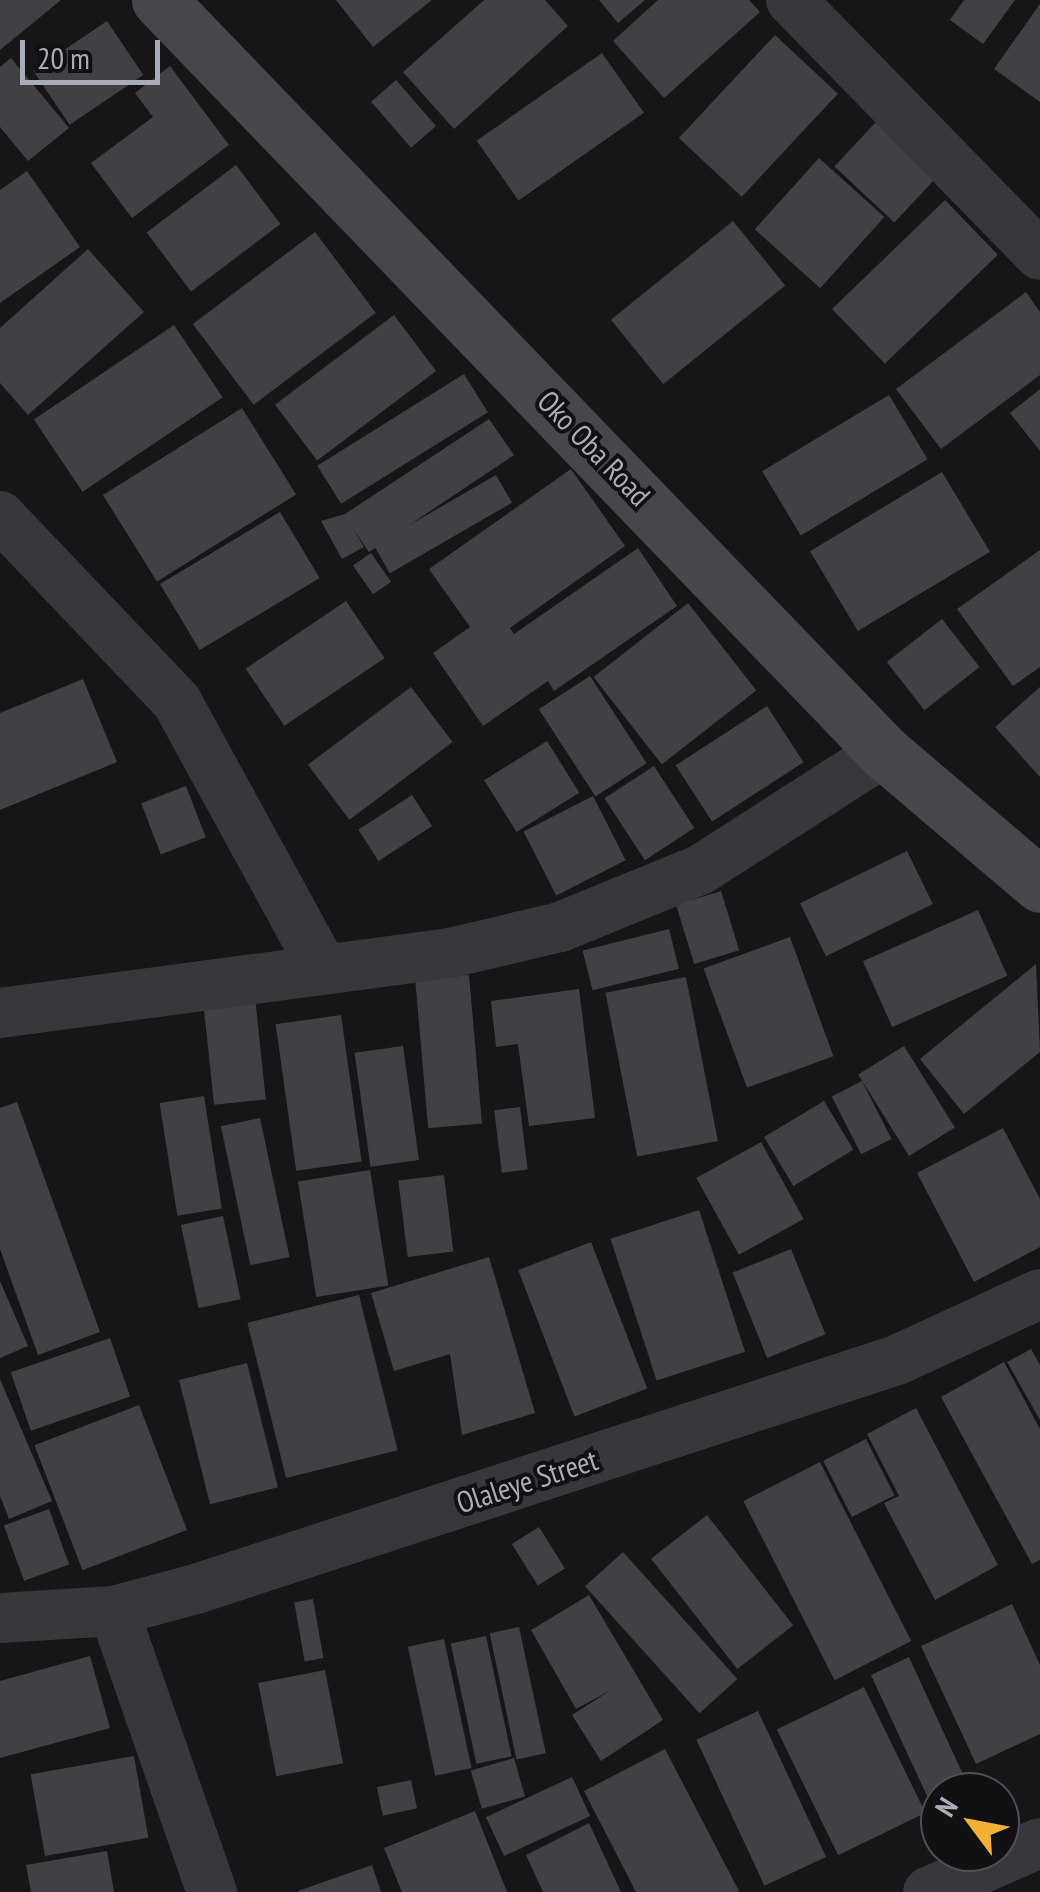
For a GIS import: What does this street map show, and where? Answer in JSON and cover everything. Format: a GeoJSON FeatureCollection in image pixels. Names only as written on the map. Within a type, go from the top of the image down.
{"type":"FeatureCollection","features":[{"type":"Feature","properties":{"kind":"street","name":"Oko Oba Road"},"geometry":{"type":"LineString","coordinates":[[159,0],[884,752],[1040,886]]}},
{"type":"Feature","properties":{"kind":"street"},"geometry":{"type":"LineString","coordinates":[[791,0],[1040,255]]}},
{"type":"Feature","properties":{"kind":"street"},"geometry":{"type":"LineString","coordinates":[[0,516],[176,702],[321,965]]}},
{"type":"Feature","properties":{"kind":"street"},"geometry":{"type":"LineString","coordinates":[[0,1013],[321,965],[450,953],[560,927],[700,870],[884,752]]}},
{"type":"Feature","properties":{"kind":"street","name":"Olaleye Street"},"geometry":{"type":"LineString","coordinates":[[0,1618],[114,1611],[897,1360],[1040,1294]]}},
{"type":"Feature","properties":{"kind":"street"},"geometry":{"type":"LineString","coordinates":[[114,1611],[212,1892]]}},
{"type":"Feature","properties":{"kind":"street"},"geometry":{"type":"LineString","coordinates":[[928,1892],[1040,1842]]}},
{"type":"Feature","properties":{"kind":"building"},"geometry":{"type":"Polygon","coordinates":[[[0,0],[61,0],[0,50],[0,0]]]}},
{"type":"Feature","properties":{"kind":"building"},"geometry":{"type":"Polygon","coordinates":[[[336,0],[432,0],[373,47],[336,0]]]}},
{"type":"Feature","properties":{"kind":"building"},"geometry":{"type":"Polygon","coordinates":[[[484,0],[545,0],[568,26],[454,129],[403,72],[484,0]]]}},
{"type":"Feature","properties":{"kind":"building"},"geometry":{"type":"Polygon","coordinates":[[[599,0],[645,0],[618,23],[599,0]]]}},
{"type":"Feature","properties":{"kind":"building"},"geometry":{"type":"Polygon","coordinates":[[[658,0],[749,0],[760,12],[664,98],[613,41],[658,0]]]}},
{"type":"Feature","properties":{"kind":"building"},"geometry":{"type":"Polygon","coordinates":[[[964,0],[1015,0],[983,44],[950,20],[964,0]]]}},
{"type":"Feature","properties":{"kind":"building"},"geometry":{"type":"Polygon","coordinates":[[[1040,4],[1040,102],[994,69],[1040,4]]]}},
{"type":"Feature","properties":{"kind":"building"},"geometry":{"type":"Polygon","coordinates":[[[107,21],[143,75],[70,125],[33,71],[107,21]]]}},
{"type":"Feature","properties":{"kind":"building"},"geometry":{"type":"Polygon","coordinates":[[[775,35],[838,94],[742,197],[679,138],[775,35]]]}},
{"type":"Feature","properties":{"kind":"building"},"geometry":{"type":"Polygon","coordinates":[[[602,53],[644,113],[519,201],[477,141],[602,53]]]}},
{"type":"Feature","properties":{"kind":"building"},"geometry":{"type":"Polygon","coordinates":[[[11,58],[69,128],[28,161],[0,127],[0,67],[11,58]]]}},
{"type":"Feature","properties":{"kind":"building"},"geometry":{"type":"Polygon","coordinates":[[[170,66],[229,145],[132,218],[91,163],[153,117],[135,93],[170,66]]]}},
{"type":"Feature","properties":{"kind":"building"},"geometry":{"type":"Polygon","coordinates":[[[396,80],[436,126],[411,148],[371,102],[396,80]]]}},
{"type":"Feature","properties":{"kind":"building"},"geometry":{"type":"Polygon","coordinates":[[[876,122],[936,178],[894,223],[834,167],[876,122]]]}},
{"type":"Feature","properties":{"kind":"building"},"geometry":{"type":"Polygon","coordinates":[[[819,158],[884,217],[820,288],[755,229],[819,158]]]}},
{"type":"Feature","properties":{"kind":"building"},"geometry":{"type":"Polygon","coordinates":[[[236,165],[281,224],[191,292],[147,232],[236,165]]]}},
{"type":"Feature","properties":{"kind":"building"},"geometry":{"type":"Polygon","coordinates":[[[27,171],[80,247],[0,303],[0,190],[27,171]]]}},
{"type":"Feature","properties":{"kind":"building"},"geometry":{"type":"Polygon","coordinates":[[[945,200],[998,255],[885,364],[832,309],[945,200]]]}},
{"type":"Feature","properties":{"kind":"building"},"geometry":{"type":"Polygon","coordinates":[[[733,221],[785,286],[663,384],[611,320],[733,221]]]}},
{"type":"Feature","properties":{"kind":"building"},"geometry":{"type":"Polygon","coordinates":[[[315,232],[376,313],[254,405],[193,324],[315,232]]]}},
{"type":"Feature","properties":{"kind":"building"},"geometry":{"type":"Polygon","coordinates":[[[88,249],[144,312],[28,415],[0,383],[0,328],[88,249]]]}},
{"type":"Feature","properties":{"kind":"building"},"geometry":{"type":"Polygon","coordinates":[[[1026,292],[1040,312],[1040,375],[941,449],[896,389],[1026,292]]]}},
{"type":"Feature","properties":{"kind":"building"},"geometry":{"type":"Polygon","coordinates":[[[394,315],[436,371],[317,461],[275,405],[394,315]]]}},
{"type":"Feature","properties":{"kind":"building"},"geometry":{"type":"Polygon","coordinates":[[[174,325],[223,397],[83,492],[34,420],[174,325]]]}},
{"type":"Feature","properties":{"kind":"building"},"geometry":{"type":"Polygon","coordinates":[[[464,374],[488,412],[341,504],[317,466],[464,374]]]}},
{"type":"Feature","properties":{"kind":"building"},"geometry":{"type":"Polygon","coordinates":[[[1040,389],[1040,451],[1010,413],[1040,389]]]}},
{"type":"Feature","properties":{"kind":"building"},"geometry":{"type":"Polygon","coordinates":[[[889,395],[928,459],[801,536],[762,471],[889,395]]]}},
{"type":"Feature","properties":{"kind":"building"},"geometry":{"type":"Polygon","coordinates":[[[242,408],[296,495],[157,581],[103,495],[242,408]]]}},
{"type":"Feature","properties":{"kind":"building"},"geometry":{"type":"Polygon","coordinates":[[[489,419],[514,455],[369,552],[354,530],[364,547],[342,559],[321,521],[345,514],[489,419]]]}},
{"type":"Feature","properties":{"kind":"building"},"geometry":{"type":"Polygon","coordinates":[[[571,469],[625,546],[510,628],[514,634],[638,548],[677,606],[554,691],[548,681],[483,726],[433,653],[470,627],[429,569],[571,469]]]}},
{"type":"Feature","properties":{"kind":"building"},"geometry":{"type":"Polygon","coordinates":[[[942,472],[990,552],[858,631],[810,551],[942,472]]]}},
{"type":"Feature","properties":{"kind":"building"},"geometry":{"type":"Polygon","coordinates":[[[496,475],[512,503],[390,573],[374,546],[496,475]]]}},
{"type":"Feature","properties":{"kind":"building"},"geometry":{"type":"Polygon","coordinates":[[[280,512],[320,578],[200,650],[160,584],[280,512]]]}},
{"type":"Feature","properties":{"kind":"building"},"geometry":{"type":"Polygon","coordinates":[[[1040,550],[1040,667],[1013,686],[957,609],[1040,550]]]}},
{"type":"Feature","properties":{"kind":"building"},"geometry":{"type":"Polygon","coordinates":[[[371,553],[391,582],[373,594],[353,566],[371,553]]]}},
{"type":"Feature","properties":{"kind":"building"},"geometry":{"type":"Polygon","coordinates":[[[346,601],[385,658],[284,726],[246,669],[346,601]]]}},
{"type":"Feature","properties":{"kind":"building"},"geometry":{"type":"Polygon","coordinates":[[[688,603],[756,690],[662,764],[593,677],[688,603]]]}},
{"type":"Feature","properties":{"kind":"building"},"geometry":{"type":"Polygon","coordinates":[[[942,619],[980,667],[924,710],[887,662],[942,619]]]}},
{"type":"Feature","properties":{"kind":"building"},"geometry":{"type":"Polygon","coordinates":[[[590,676],[647,763],[595,796],[539,709],[590,676]]]}},
{"type":"Feature","properties":{"kind":"building"},"geometry":{"type":"Polygon","coordinates":[[[83,679],[117,762],[0,810],[0,713],[83,679]]]}},
{"type":"Feature","properties":{"kind":"building"},"geometry":{"type":"Polygon","coordinates":[[[411,687],[453,742],[350,820],[308,765],[411,687]]]}},
{"type":"Feature","properties":{"kind":"building"},"geometry":{"type":"Polygon","coordinates":[[[1040,687],[1040,777],[995,727],[1040,687]]]}},
{"type":"Feature","properties":{"kind":"building"},"geometry":{"type":"Polygon","coordinates":[[[767,706],[803,762],[712,822],[676,765],[767,706]]]}},
{"type":"Feature","properties":{"kind":"building"},"geometry":{"type":"Polygon","coordinates":[[[547,741],[579,793],[517,832],[484,780],[547,741]]]}},
{"type":"Feature","properties":{"kind":"building"},"geometry":{"type":"Polygon","coordinates":[[[654,766],[694,828],[645,860],[605,798],[654,766]]]}},
{"type":"Feature","properties":{"kind":"building"},"geometry":{"type":"Polygon","coordinates":[[[186,786],[206,837],[161,855],[141,803],[186,786]]]}},
{"type":"Feature","properties":{"kind":"building"},"geometry":{"type":"Polygon","coordinates":[[[412,795],[432,826],[378,861],[358,830],[412,795]]]}},
{"type":"Feature","properties":{"kind":"building"},"geometry":{"type":"Polygon","coordinates":[[[593,796],[626,860],[556,896],[524,831],[593,796]]]}},
{"type":"Feature","properties":{"kind":"building"},"geometry":{"type":"Polygon","coordinates":[[[907,851],[933,904],[826,956],[800,903],[907,851]]]}},
{"type":"Feature","properties":{"kind":"building"},"geometry":{"type":"Polygon","coordinates":[[[721,891],[739,950],[694,964],[676,905],[721,891]]]}},
{"type":"Feature","properties":{"kind":"building"},"geometry":{"type":"Polygon","coordinates":[[[978,910],[1007,976],[892,1027],[863,961],[978,910]]]}},
{"type":"Feature","properties":{"kind":"building"},"geometry":{"type":"Polygon","coordinates":[[[669,929],[679,969],[593,990],[583,951],[669,929]]]}},
{"type":"Feature","properties":{"kind":"building"},"geometry":{"type":"Polygon","coordinates":[[[790,937],[833,1056],[747,1088],[704,968],[790,937]]]}},
{"type":"Feature","properties":{"kind":"building"},"geometry":{"type":"Polygon","coordinates":[[[1036,964],[1040,1052],[964,1114],[920,1059],[1036,964]]]}},
{"type":"Feature","properties":{"kind":"building"},"geometry":{"type":"Polygon","coordinates":[[[469,975],[482,1123],[428,1128],[415,980],[469,975]]]}},
{"type":"Feature","properties":{"kind":"building"},"geometry":{"type":"Polygon","coordinates":[[[686,977],[718,1141],[637,1157],[606,993],[686,977]]]}},
{"type":"Feature","properties":{"kind":"building"},"geometry":{"type":"Polygon","coordinates":[[[579,989],[595,1118],[529,1126],[518,1044],[496,1047],[491,1001],[579,989]]]}},
{"type":"Feature","properties":{"kind":"building"},"geometry":{"type":"Polygon","coordinates":[[[255,997],[266,1099],[214,1105],[203,1002],[255,997]]]}},
{"type":"Feature","properties":{"kind":"building"},"geometry":{"type":"Polygon","coordinates":[[[341,1015],[362,1162],[296,1171],[276,1024],[341,1015]]]}},
{"type":"Feature","properties":{"kind":"building"},"geometry":{"type":"Polygon","coordinates":[[[403,1046],[419,1160],[370,1167],[354,1053],[403,1046]]]}},
{"type":"Feature","properties":{"kind":"building"},"geometry":{"type":"Polygon","coordinates":[[[904,1046],[955,1127],[909,1156],[858,1075],[904,1046]]]}},
{"type":"Feature","properties":{"kind":"building"},"geometry":{"type":"Polygon","coordinates":[[[862,1081],[892,1139],[861,1154],[832,1096],[862,1081]]]}},
{"type":"Feature","properties":{"kind":"building"},"geometry":{"type":"Polygon","coordinates":[[[204,1096],[222,1209],[177,1216],[160,1103],[204,1096]]]}},
{"type":"Feature","properties":{"kind":"building"},"geometry":{"type":"Polygon","coordinates":[[[824,1101],[853,1150],[793,1186],[764,1137],[824,1101]]]}},
{"type":"Feature","properties":{"kind":"building"},"geometry":{"type":"Polygon","coordinates":[[[17,1102],[100,1332],[38,1355],[0,1249],[0,1108],[17,1102]]]}},
{"type":"Feature","properties":{"kind":"building"},"geometry":{"type":"Polygon","coordinates":[[[520,1107],[528,1170],[502,1173],[494,1110],[520,1107]]]}},
{"type":"Feature","properties":{"kind":"building"},"geometry":{"type":"Polygon","coordinates":[[[260,1118],[290,1257],[250,1265],[221,1126],[260,1118]]]}},
{"type":"Feature","properties":{"kind":"building"},"geometry":{"type":"Polygon","coordinates":[[[1003,1128],[1040,1199],[1040,1247],[974,1282],[917,1173],[1003,1128]]]}},
{"type":"Feature","properties":{"kind":"building"},"geometry":{"type":"Polygon","coordinates":[[[761,1142],[804,1219],[739,1255],[696,1178],[761,1142]]]}},
{"type":"Feature","properties":{"kind":"building"},"geometry":{"type":"Polygon","coordinates":[[[370,1170],[388,1286],[316,1297],[298,1181],[370,1170]]]}},
{"type":"Feature","properties":{"kind":"building"},"geometry":{"type":"Polygon","coordinates":[[[444,1175],[453,1251],[408,1257],[398,1181],[444,1175]]]}},
{"type":"Feature","properties":{"kind":"building"},"geometry":{"type":"Polygon","coordinates":[[[699,1210],[745,1352],[657,1380],[611,1239],[699,1210]]]}},
{"type":"Feature","properties":{"kind":"building"},"geometry":{"type":"Polygon","coordinates":[[[223,1216],[241,1299],[199,1308],[181,1225],[223,1216]]]}},
{"type":"Feature","properties":{"kind":"building"},"geometry":{"type":"Polygon","coordinates":[[[591,1242],[647,1389],[574,1417],[518,1270],[591,1242]]]}},
{"type":"Feature","properties":{"kind":"building"},"geometry":{"type":"Polygon","coordinates":[[[791,1249],[825,1334],[767,1358],[733,1273],[791,1249]]]}},
{"type":"Feature","properties":{"kind":"building"},"geometry":{"type":"Polygon","coordinates":[[[489,1257],[535,1413],[462,1435],[450,1354],[394,1371],[371,1293],[489,1257]]]}},
{"type":"Feature","properties":{"kind":"building"},"geometry":{"type":"Polygon","coordinates":[[[0,1281],[28,1346],[0,1358],[0,1281]]]}},
{"type":"Feature","properties":{"kind":"building"},"geometry":{"type":"Polygon","coordinates":[[[359,1295],[398,1450],[286,1478],[247,1323],[359,1295]]]}},
{"type":"Feature","properties":{"kind":"building"},"geometry":{"type":"Polygon","coordinates":[[[110,1338],[130,1397],[31,1431],[11,1372],[110,1338]]]}},
{"type":"Feature","properties":{"kind":"building"},"geometry":{"type":"Polygon","coordinates":[[[1031,1349],[1040,1365],[1040,1420],[1007,1362],[1031,1349]]]}},
{"type":"Feature","properties":{"kind":"building"},"geometry":{"type":"Polygon","coordinates":[[[1004,1362],[1040,1429],[1040,1560],[1032,1564],[941,1397],[1004,1362]]]}},
{"type":"Feature","properties":{"kind":"building"},"geometry":{"type":"Polygon","coordinates":[[[247,1363],[278,1487],[210,1504],[179,1380],[247,1363]]]}},
{"type":"Feature","properties":{"kind":"building"},"geometry":{"type":"Polygon","coordinates":[[[0,1379],[52,1501],[9,1519],[0,1496],[0,1379]]]}},
{"type":"Feature","properties":{"kind":"building"},"geometry":{"type":"Polygon","coordinates":[[[139,1405],[187,1530],[82,1570],[34,1445],[139,1405]]]}},
{"type":"Feature","properties":{"kind":"building"},"geometry":{"type":"Polygon","coordinates":[[[916,1408],[998,1565],[935,1600],[884,1503],[899,1496],[867,1434],[916,1408]]]}},
{"type":"Feature","properties":{"kind":"building"},"geometry":{"type":"Polygon","coordinates":[[[866,1439],[895,1495],[852,1517],[823,1461],[866,1439]]]}},
{"type":"Feature","properties":{"kind":"building"},"geometry":{"type":"Polygon","coordinates":[[[820,1462],[911,1641],[835,1680],[743,1501],[820,1462]]]}},
{"type":"Feature","properties":{"kind":"building"},"geometry":{"type":"Polygon","coordinates":[[[49,1509],[69,1564],[24,1581],[4,1525],[49,1509]]]}},
{"type":"Feature","properties":{"kind":"building"},"geometry":{"type":"Polygon","coordinates":[[[707,1515],[793,1625],[737,1669],[651,1559],[707,1515]]]}},
{"type":"Feature","properties":{"kind":"building"},"geometry":{"type":"Polygon","coordinates":[[[539,1527],[565,1569],[538,1586],[512,1544],[539,1527]]]}},
{"type":"Feature","properties":{"kind":"building"},"geometry":{"type":"Polygon","coordinates":[[[623,1552],[737,1679],[700,1713],[585,1586],[623,1552]]]}},
{"type":"Feature","properties":{"kind":"building"},"geometry":{"type":"Polygon","coordinates":[[[589,1595],[663,1720],[601,1761],[572,1715],[611,1690],[576,1709],[531,1630],[589,1595]]]}},
{"type":"Feature","properties":{"kind":"building"},"geometry":{"type":"Polygon","coordinates":[[[313,1599],[323,1658],[305,1661],[294,1602],[313,1599]]]}},
{"type":"Feature","properties":{"kind":"building"},"geometry":{"type":"Polygon","coordinates":[[[1012,1604],[1040,1665],[1040,1734],[976,1764],[921,1646],[1012,1604]]]}},
{"type":"Feature","properties":{"kind":"building"},"geometry":{"type":"Polygon","coordinates":[[[519,1627],[546,1753],[516,1759],[490,1633],[519,1627]]]}},
{"type":"Feature","properties":{"kind":"building"},"geometry":{"type":"Polygon","coordinates":[[[486,1636],[512,1756],[476,1764],[451,1643],[486,1636]]]}},
{"type":"Feature","properties":{"kind":"building"},"geometry":{"type":"Polygon","coordinates":[[[444,1639],[471,1768],[435,1776],[408,1647],[444,1639]]]}},
{"type":"Feature","properties":{"kind":"building"},"geometry":{"type":"Polygon","coordinates":[[[90,1656],[110,1728],[0,1758],[0,1681],[90,1656]]]}},
{"type":"Feature","properties":{"kind":"building"},"geometry":{"type":"Polygon","coordinates":[[[909,1657],[962,1772],[920,1772],[920,1781],[871,1675],[909,1657]]]}},
{"type":"Feature","properties":{"kind":"building"},"geometry":{"type":"Polygon","coordinates":[[[325,1670],[343,1763],[276,1776],[258,1683],[325,1670]]]}},
{"type":"Feature","properties":{"kind":"building"},"geometry":{"type":"Polygon","coordinates":[[[864,1687],[920,1802],[920,1815],[838,1855],[777,1730],[864,1687]]]}},
{"type":"Feature","properties":{"kind":"building"},"geometry":{"type":"Polygon","coordinates":[[[758,1711],[826,1857],[764,1886],[696,1740],[758,1711]]]}},
{"type":"Feature","properties":{"kind":"building"},"geometry":{"type":"Polygon","coordinates":[[[665,1749],[739,1891],[636,1892],[584,1791],[665,1749]]]}},
{"type":"Feature","properties":{"kind":"building"},"geometry":{"type":"Polygon","coordinates":[[[134,1756],[148,1838],[45,1856],[31,1774],[134,1756]]]}},
{"type":"Feature","properties":{"kind":"building"},"geometry":{"type":"Polygon","coordinates":[[[514,1758],[525,1796],[482,1809],[471,1770],[514,1758]]]}},
{"type":"Feature","properties":{"kind":"building"},"geometry":{"type":"Polygon","coordinates":[[[572,1777],[590,1816],[504,1856],[486,1817],[572,1777]]]}},
{"type":"Feature","properties":{"kind":"building"},"geometry":{"type":"Polygon","coordinates":[[[411,1780],[417,1808],[383,1816],[377,1787],[411,1780]]]}},
{"type":"Feature","properties":{"kind":"building"},"geometry":{"type":"Polygon","coordinates":[[[475,1811],[507,1892],[402,1892],[384,1848],[475,1811]]]}},
{"type":"Feature","properties":{"kind":"building"},"geometry":{"type":"Polygon","coordinates":[[[589,1823],[621,1892],[543,1892],[526,1855],[589,1823]]]}},
{"type":"Feature","properties":{"kind":"building"},"geometry":{"type":"Polygon","coordinates":[[[107,1851],[114,1892],[31,1892],[26,1865],[107,1851]]]}},
{"type":"Feature","properties":{"kind":"building"},"geometry":{"type":"Polygon","coordinates":[[[372,1865],[381,1892],[298,1892],[298,1891],[372,1865]]]}}]}
